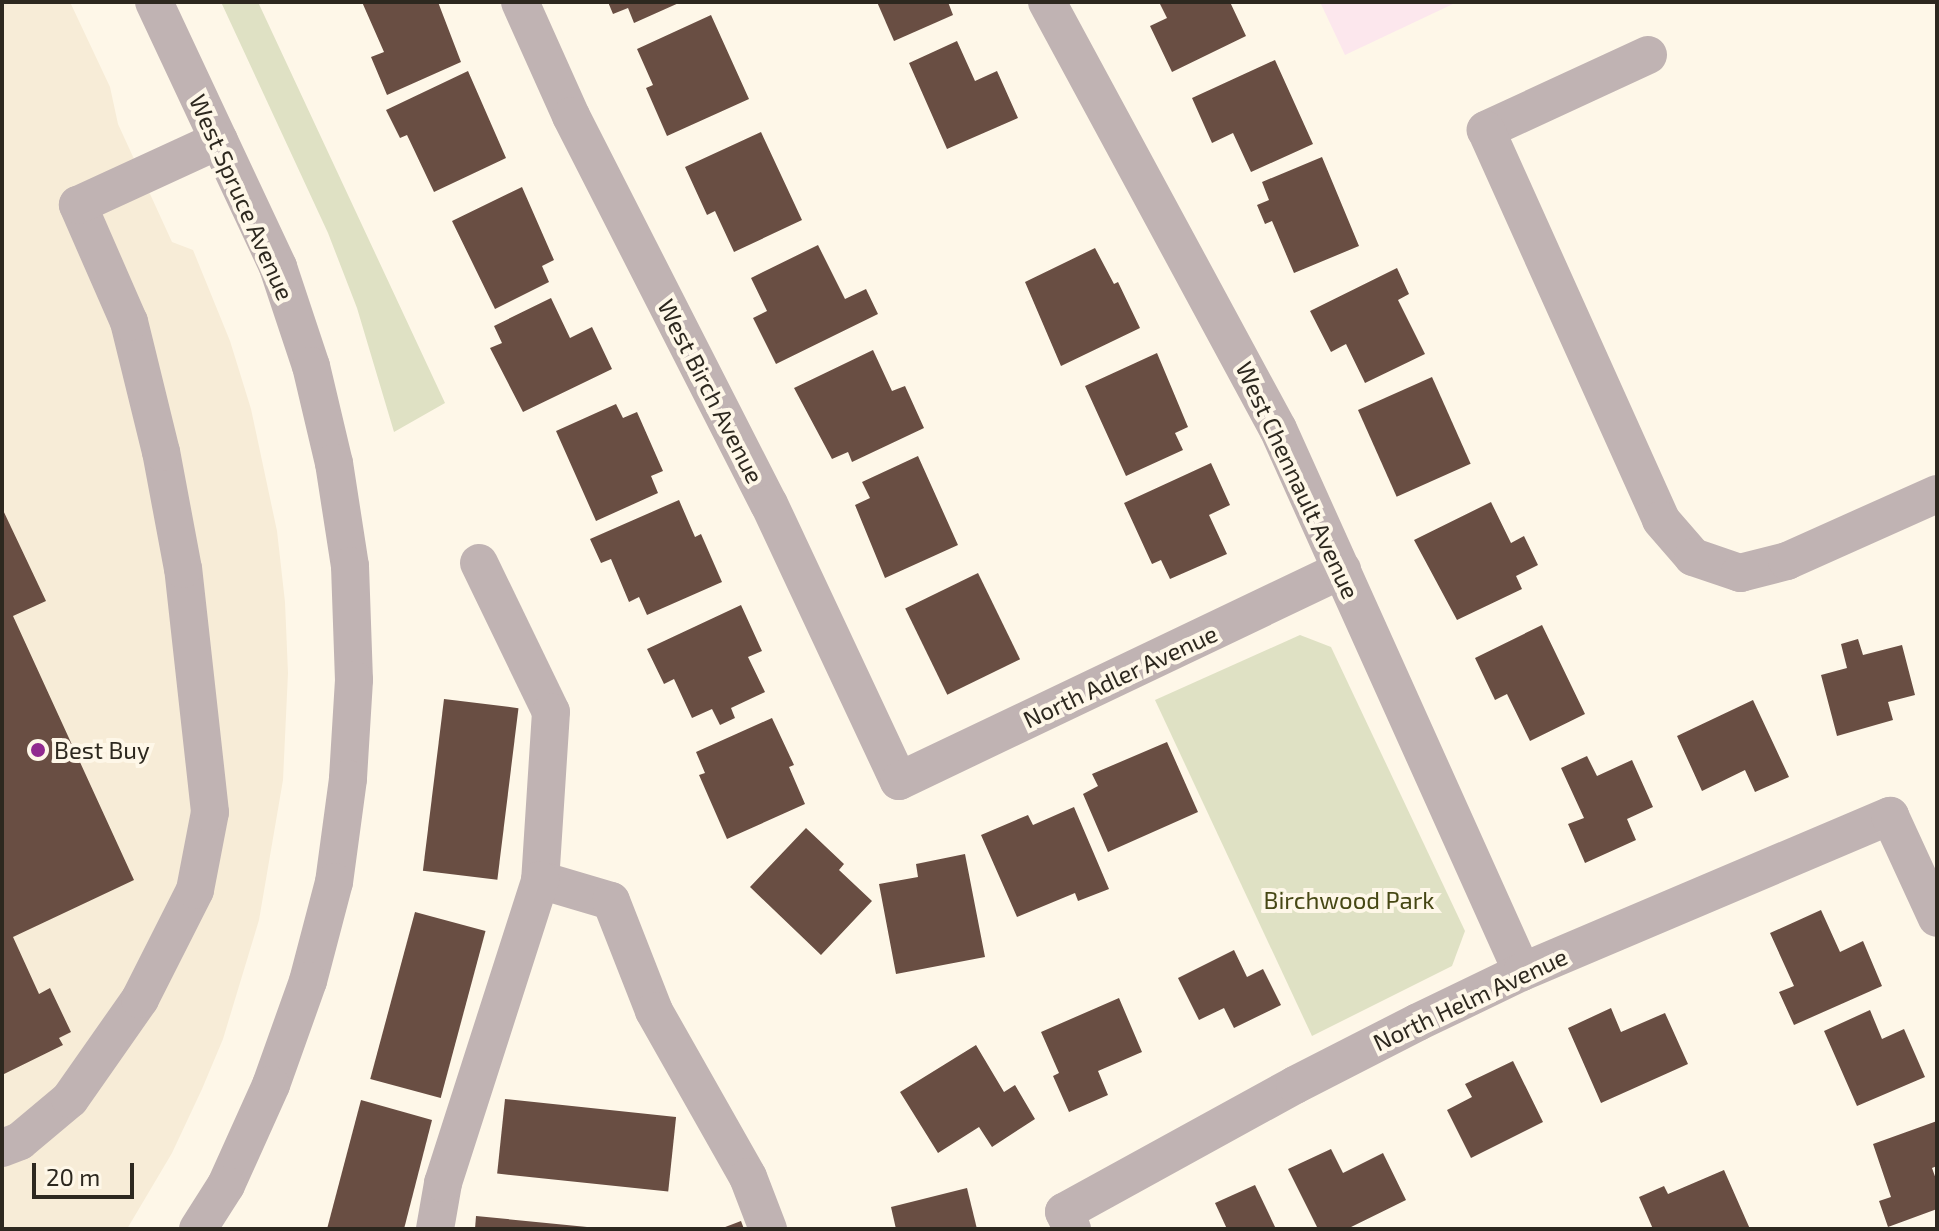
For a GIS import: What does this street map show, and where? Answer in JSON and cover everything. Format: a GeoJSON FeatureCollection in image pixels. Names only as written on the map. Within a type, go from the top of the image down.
{"type":"FeatureCollection","features":[{"type":"Feature","properties":{"kind":"street","name":"West Spruce Avenue"},"geometry":{"type":"LineString","coordinates":[[154,2],[278,267],[311,366],[334,463],[350,566],[354,680],[348,779],[334,882],[308,981],[271,1085],[226,1185],[198,1229]]}},
{"type":"Feature","properties":{"kind":"street","name":"West Birch Avenue"},"geometry":{"type":"LineString","coordinates":[[520,2],[571,116],[769,504],[899,781]]}},
{"type":"Feature","properties":{"kind":"street","name":"West Chennault Avenue"},"geometry":{"type":"LineString","coordinates":[[1047,2],[1278,429],[1522,972]]}},
{"type":"Feature","properties":{"kind":"street"},"geometry":{"type":"LineString","coordinates":[[1648,55],[1486,130],[1661,520],[1693,557],[1740,573],[1787,561],[1937,494]]}},
{"type":"Feature","properties":{"kind":"street"},"geometry":{"type":"LineString","coordinates":[[2,1148],[20,1141],[70,1099],[140,999],[195,890],[210,812],[183,569],[161,452],[129,322],[78,205],[219,140]]}},
{"type":"Feature","properties":{"kind":"street"},"geometry":{"type":"LineString","coordinates":[[435,1229],[443,1183],[540,880],[551,712],[479,563]]}},
{"type":"Feature","properties":{"kind":"street","name":"North Adler Avenue"},"geometry":{"type":"LineString","coordinates":[[899,781],[1342,570]]}},
{"type":"Feature","properties":{"kind":"street","name":"North Helm Avenue"},"geometry":{"type":"LineString","coordinates":[[1068,1220],[1295,1085],[1522,972],[1890,816],[1937,918]]}},
{"type":"Feature","properties":{"kind":"street"},"geometry":{"type":"LineString","coordinates":[[540,880],[611,901],[654,1011],[748,1177],[768,1229]]}},
{"type":"Feature","properties":{"kind":"shaded area"},"geometry":{"type":"Polygon","coordinates":[[[2,2],[70,2],[110,87],[118,124],[172,242],[193,250],[230,341],[251,409],[277,531],[285,602],[288,673],[283,780],[259,920],[223,1039],[202,1089],[172,1153],[127,1229],[2,1229],[2,2]]]}},
{"type":"Feature","properties":{"kind":"shaded area"},"geometry":{"type":"Polygon","coordinates":[[[1320,2],[1451,2],[1453,4],[1345,55],[1320,2]]]}},
{"type":"Feature","properties":{"kind":"green space"},"geometry":{"type":"Polygon","coordinates":[[[221,2],[258,2],[445,403],[394,432],[357,308],[328,233],[221,2]]]}},
{"type":"Feature","properties":{"kind":"green space","name":"Birchwood Park"},"geometry":{"type":"Polygon","coordinates":[[[1300,635],[1331,647],[1465,931],[1452,966],[1312,1036],[1155,700],[1300,635]]]}},
{"type":"Feature","properties":{"kind":"building"},"geometry":{"type":"Polygon","coordinates":[[[362,2],[438,2],[461,62],[387,95],[371,57],[384,52],[362,2]]]}},
{"type":"Feature","properties":{"kind":"building"},"geometry":{"type":"Polygon","coordinates":[[[608,2],[681,2],[634,23],[628,8],[613,14],[608,2]]]}},
{"type":"Feature","properties":{"kind":"building"},"geometry":{"type":"Polygon","coordinates":[[[877,2],[948,2],[953,15],[894,41],[877,2]]]}},
{"type":"Feature","properties":{"kind":"building"},"geometry":{"type":"Polygon","coordinates":[[[1159,2],[1230,2],[1246,36],[1172,72],[1150,26],[1167,18],[1159,2]]]}},
{"type":"Feature","properties":{"kind":"building"},"geometry":{"type":"Polygon","coordinates":[[[711,15],[749,99],[667,136],[646,88],[653,85],[637,49],[711,15]]]}},
{"type":"Feature","properties":{"kind":"building"},"geometry":{"type":"Polygon","coordinates":[[[957,41],[975,81],[997,71],[1018,118],[947,149],[909,63],[957,41]]]}},
{"type":"Feature","properties":{"kind":"building"},"geometry":{"type":"Polygon","coordinates":[[[1275,60],[1313,144],[1251,172],[1233,133],[1212,143],[1192,98],[1275,60]]]}},
{"type":"Feature","properties":{"kind":"building"},"geometry":{"type":"Polygon","coordinates":[[[468,71],[506,158],[434,192],[407,135],[400,138],[386,110],[468,71]]]}},
{"type":"Feature","properties":{"kind":"building"},"geometry":{"type":"Polygon","coordinates":[[[761,132],[802,220],[734,252],[715,211],[707,215],[685,167],[761,132]]]}},
{"type":"Feature","properties":{"kind":"building"},"geometry":{"type":"Polygon","coordinates":[[[1322,157],[1359,246],[1294,273],[1272,221],[1265,224],[1257,205],[1269,200],[1262,182],[1322,157]]]}},
{"type":"Feature","properties":{"kind":"building"},"geometry":{"type":"Polygon","coordinates":[[[522,187],[554,260],[542,266],[549,282],[495,309],[452,221],[522,187]]]}},
{"type":"Feature","properties":{"kind":"building"},"geometry":{"type":"Polygon","coordinates":[[[818,245],[845,299],[866,289],[878,314],[776,364],[753,318],[767,311],[751,278],[818,245]]]}},
{"type":"Feature","properties":{"kind":"building"},"geometry":{"type":"Polygon","coordinates":[[[1095,248],[1114,284],[1118,282],[1140,328],[1061,366],[1025,282],[1095,248]]]}},
{"type":"Feature","properties":{"kind":"building"},"geometry":{"type":"Polygon","coordinates":[[[1397,268],[1409,294],[1398,300],[1425,354],[1365,383],[1346,344],[1331,352],[1310,311],[1397,268]]]}},
{"type":"Feature","properties":{"kind":"building"},"geometry":{"type":"Polygon","coordinates":[[[551,298],[570,338],[592,327],[612,369],[523,412],[490,348],[502,343],[494,326],[551,298]]]}},
{"type":"Feature","properties":{"kind":"building"},"geometry":{"type":"Polygon","coordinates":[[[873,350],[892,391],[905,386],[924,428],[852,462],[848,452],[832,459],[794,388],[873,350]]]}},
{"type":"Feature","properties":{"kind":"building"},"geometry":{"type":"Polygon","coordinates":[[[1157,353],[1188,427],[1175,433],[1183,450],[1126,476],[1085,386],[1157,353]]]}},
{"type":"Feature","properties":{"kind":"building"},"geometry":{"type":"Polygon","coordinates":[[[1432,377],[1471,464],[1397,497],[1358,410],[1432,377]]]}},
{"type":"Feature","properties":{"kind":"building"},"geometry":{"type":"Polygon","coordinates":[[[616,404],[623,418],[637,412],[663,471],[651,476],[658,493],[596,521],[556,431],[616,404]]]}},
{"type":"Feature","properties":{"kind":"building"},"geometry":{"type":"Polygon","coordinates":[[[918,456],[958,545],[885,578],[855,505],[870,498],[862,482],[918,456]]]}},
{"type":"Feature","properties":{"kind":"building"},"geometry":{"type":"Polygon","coordinates":[[[1211,463],[1230,505],[1209,515],[1227,554],[1170,579],[1161,560],[1152,564],[1124,503],[1211,463]]]}},
{"type":"Feature","properties":{"kind":"building"},"geometry":{"type":"Polygon","coordinates":[[[679,500],[695,537],[701,534],[722,582],[647,615],[639,597],[629,602],[611,559],[601,563],[590,539],[679,500]]]}},
{"type":"Feature","properties":{"kind":"building"},"geometry":{"type":"Polygon","coordinates":[[[1491,502],[1511,543],[1524,536],[1538,565],[1516,576],[1522,589],[1457,620],[1414,540],[1491,502]]]}},
{"type":"Feature","properties":{"kind":"building","name":"Best Buy"},"geometry":{"type":"Polygon","coordinates":[[[2,508],[46,601],[13,616],[134,880],[13,937],[39,994],[50,988],[71,1032],[59,1038],[63,1045],[2,1075],[2,508]]]}},
{"type":"Feature","properties":{"kind":"building"},"geometry":{"type":"Polygon","coordinates":[[[978,573],[1020,659],[947,695],[905,609],[978,573]]]}},
{"type":"Feature","properties":{"kind":"building"},"geometry":{"type":"Polygon","coordinates":[[[741,605],[762,651],[748,657],[765,692],[731,708],[735,718],[720,725],[712,709],[692,718],[674,679],[664,684],[647,649],[741,605]]]}},
{"type":"Feature","properties":{"kind":"building"},"geometry":{"type":"Polygon","coordinates":[[[1542,625],[1585,714],[1530,741],[1507,694],[1495,700],[1475,658],[1542,625]]]}},
{"type":"Feature","properties":{"kind":"building"},"geometry":{"type":"Polygon","coordinates":[[[1858,639],[1863,655],[1902,645],[1915,695],[1888,702],[1893,720],[1837,736],[1821,675],[1847,668],[1841,644],[1858,639]]]}},
{"type":"Feature","properties":{"kind":"building"},"geometry":{"type":"Polygon","coordinates":[[[444,699],[518,708],[497,880],[423,871],[444,699]]]}},
{"type":"Feature","properties":{"kind":"building"},"geometry":{"type":"Polygon","coordinates":[[[1753,700],[1789,777],[1755,792],[1745,770],[1702,791],[1677,736],[1753,700]]]}},
{"type":"Feature","properties":{"kind":"building"},"geometry":{"type":"Polygon","coordinates":[[[772,718],[794,765],[789,767],[805,804],[727,839],[699,775],[705,773],[696,752],[772,718]]]}},
{"type":"Feature","properties":{"kind":"building"},"geometry":{"type":"Polygon","coordinates":[[[1167,742],[1198,812],[1108,852],[1083,794],[1098,786],[1092,774],[1167,742]]]}},
{"type":"Feature","properties":{"kind":"building"},"geometry":{"type":"Polygon","coordinates":[[[1587,756],[1597,776],[1632,760],[1653,807],[1627,819],[1636,840],[1585,863],[1568,824],[1584,818],[1561,768],[1587,756]]]}},
{"type":"Feature","properties":{"kind":"building"},"geometry":{"type":"Polygon","coordinates":[[[1074,807],[1109,889],[1078,901],[1075,893],[1017,917],[981,835],[1028,815],[1033,825],[1074,807]]]}},
{"type":"Feature","properties":{"kind":"building"},"geometry":{"type":"Polygon","coordinates":[[[806,828],[844,864],[839,870],[872,901],[821,955],[750,887],[806,828]]]}},
{"type":"Feature","properties":{"kind":"building"},"geometry":{"type":"Polygon","coordinates":[[[965,854],[985,957],[896,974],[879,884],[918,877],[916,864],[965,854]]]}},
{"type":"Feature","properties":{"kind":"building"},"geometry":{"type":"Polygon","coordinates":[[[1821,910],[1840,952],[1863,941],[1882,986],[1794,1025],[1779,992],[1794,986],[1770,933],[1821,910]]]}},
{"type":"Feature","properties":{"kind":"building"},"geometry":{"type":"Polygon","coordinates":[[[415,912],[486,931],[441,1098],[370,1079],[415,912]]]}},
{"type":"Feature","properties":{"kind":"building"},"geometry":{"type":"Polygon","coordinates":[[[1234,950],[1247,977],[1263,969],[1281,1005],[1234,1028],[1224,1008],[1199,1020],[1178,978],[1234,950]]]}},
{"type":"Feature","properties":{"kind":"building"},"geometry":{"type":"Polygon","coordinates":[[[1119,998],[1142,1052],[1098,1071],[1108,1095],[1069,1112],[1053,1076],[1059,1073],[1041,1032],[1119,998]]]}},
{"type":"Feature","properties":{"kind":"building"},"geometry":{"type":"Polygon","coordinates":[[[1611,1008],[1621,1032],[1665,1013],[1688,1064],[1601,1103],[1568,1028],[1611,1008]]]}},
{"type":"Feature","properties":{"kind":"building"},"geometry":{"type":"Polygon","coordinates":[[[1870,1010],[1882,1039],[1904,1029],[1925,1077],[1857,1106],[1824,1031],[1870,1010]]]}},
{"type":"Feature","properties":{"kind":"building"},"geometry":{"type":"Polygon","coordinates":[[[976,1045],[1004,1092],[1015,1085],[1035,1119],[992,1147],[979,1127],[938,1153],[900,1092],[976,1045]]]}},
{"type":"Feature","properties":{"kind":"building"},"geometry":{"type":"Polygon","coordinates":[[[1513,1061],[1543,1122],[1471,1158],[1447,1110],[1472,1097],[1465,1084],[1513,1061]]]}},
{"type":"Feature","properties":{"kind":"building"},"geometry":{"type":"Polygon","coordinates":[[[505,1099],[676,1117],[668,1192],[497,1174],[505,1099]]]}},
{"type":"Feature","properties":{"kind":"building"},"geometry":{"type":"Polygon","coordinates":[[[361,1100],[432,1120],[404,1229],[327,1229],[361,1100]]]}},
{"type":"Feature","properties":{"kind":"building"},"geometry":{"type":"Polygon","coordinates":[[[1937,1121],[1937,1166],[1932,1168],[1937,1182],[1937,1209],[1888,1227],[1879,1201],[1891,1197],[1873,1144],[1937,1121]]]}},
{"type":"Feature","properties":{"kind":"building"},"geometry":{"type":"Polygon","coordinates":[[[1331,1149],[1343,1173],[1383,1153],[1406,1200],[1347,1229],[1318,1229],[1288,1169],[1331,1149]]]}},
{"type":"Feature","properties":{"kind":"building"},"geometry":{"type":"Polygon","coordinates":[[[1724,1170],[1750,1229],[1653,1229],[1639,1197],[1664,1186],[1668,1194],[1724,1170]]]}},
{"type":"Feature","properties":{"kind":"building"},"geometry":{"type":"Polygon","coordinates":[[[1255,1185],[1276,1229],[1227,1229],[1215,1203],[1255,1185]]]}},
{"type":"Feature","properties":{"kind":"building"},"geometry":{"type":"Polygon","coordinates":[[[967,1188],[977,1229],[896,1229],[891,1207],[967,1188]]]}},
{"type":"Feature","properties":{"kind":"building"},"geometry":{"type":"Polygon","coordinates":[[[476,1216],[587,1227],[475,1229],[476,1216]]]}},
{"type":"Feature","properties":{"kind":"building"},"geometry":{"type":"Polygon","coordinates":[[[741,1221],[744,1229],[720,1229],[741,1221]]]}},
{"type":"Feature","properties":{"kind":"place","name":"Best Buy"},"geometry":{"type":"Point","coordinates":[38,750]}}]}
